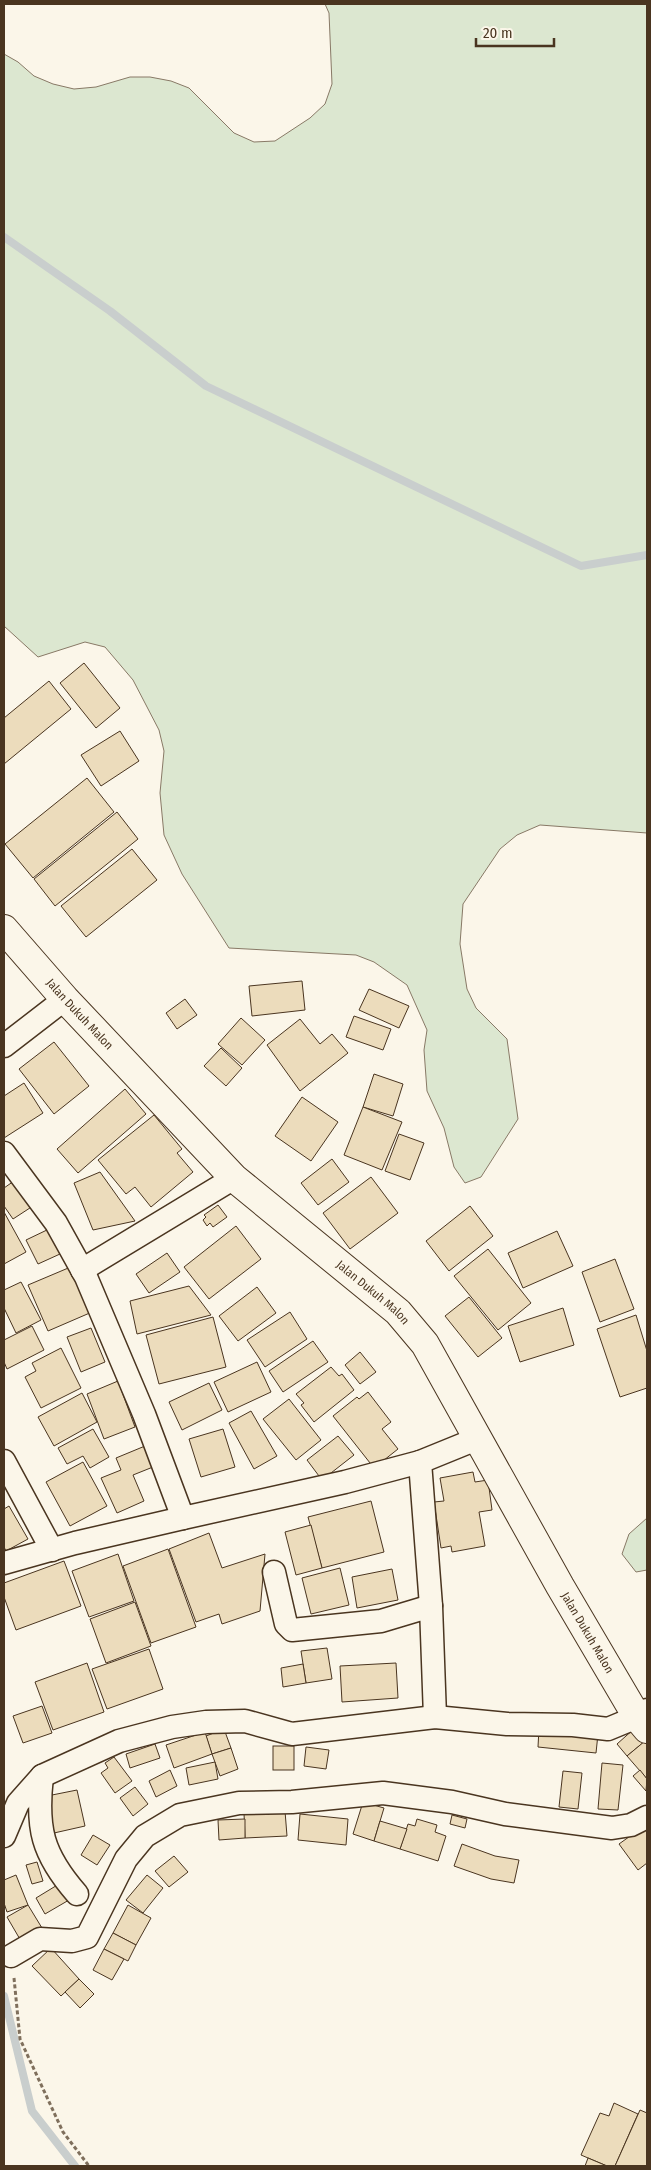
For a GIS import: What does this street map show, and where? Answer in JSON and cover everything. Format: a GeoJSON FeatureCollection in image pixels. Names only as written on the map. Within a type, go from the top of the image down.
{"type":"FeatureCollection","features":[{"type":"Feature","properties":{"kind":"street","name":"Jalan Dukuh Malon"},"geometry":{"type":"LineString","coordinates":[[4,929],[65,999],[234,1178],[398,1312],[425,1344],[560,1586],[644,1718]]}},
{"type":"Feature","properties":{"kind":"street"},"geometry":{"type":"LineString","coordinates":[[4,1046],[65,999]]}},
{"type":"Feature","properties":{"kind":"street"},"geometry":{"type":"LineString","coordinates":[[4,1153],[56,1223],[82,1270],[144,1414],[183,1518]]}},
{"type":"Feature","properties":{"kind":"street"},"geometry":{"type":"LineString","coordinates":[[82,1270],[234,1178]]}},
{"type":"Feature","properties":{"kind":"street"},"geometry":{"type":"LineString","coordinates":[[4,1564],[52,1550],[183,1518],[345,1482],[420,1462],[479,1438]]}},
{"type":"Feature","properties":{"kind":"street"},"geometry":{"type":"LineString","coordinates":[[4,1461],[52,1550]]}},
{"type":"Feature","properties":{"kind":"street"},"geometry":{"type":"LineString","coordinates":[[420,1462],[431,1606],[435,1717]]}},
{"type":"Feature","properties":{"kind":"street"},"geometry":{"type":"LineString","coordinates":[[274,1572],[286,1624],[292,1630],[382,1621],[431,1606]]}},
{"type":"Feature","properties":{"kind":"street"},"geometry":{"type":"LineString","coordinates":[[4,1836],[18,1803],[42,1776],[118,1741],[172,1727],[206,1722],[245,1721],[292,1734],[435,1717],[507,1724],[573,1725],[608,1729],[644,1718]]}},
{"type":"Feature","properties":{"kind":"street"},"geometry":{"type":"LineString","coordinates":[[42,1776],[39,1806],[43,1837],[48,1854],[62,1878],[77,1894]]}},
{"type":"Feature","properties":{"kind":"street"},"geometry":{"type":"LineString","coordinates":[[11,1956],[40,1939],[72,1941],[86,1937],[126,1859],[145,1836],[180,1815],[239,1803],[292,1802],[383,1793],[452,1802],[504,1814],[612,1828],[631,1824],[647,1817]]}},
{"type":"Feature","properties":{"kind":"path"},"geometry":{"type":"LineString","coordinates":[[11,1956],[20,2040],[63,2132],[89,2166]]}},
{"type":"Feature","properties":{"kind":"green space"},"geometry":{"type":"Polygon","coordinates":[[[325,4],[647,4],[647,833],[540,825],[517,835],[500,849],[463,904],[460,944],[467,989],[476,1008],[507,1039],[518,1119],[481,1177],[465,1183],[454,1167],[444,1128],[427,1091],[424,1050],[427,1030],[407,985],[374,962],[356,955],[229,948],[182,874],[164,835],[160,793],[164,751],[159,730],[133,680],[105,647],[85,642],[38,657],[4,626],[4,54],[18,62],[34,76],[53,84],[74,89],[96,87],[130,77],[150,77],[171,81],[189,88],[234,133],[254,142],[275,141],[310,118],[325,104],[332,84],[329,13],[325,4]]]}},
{"type":"Feature","properties":{"kind":"green space"},"geometry":{"type":"Polygon","coordinates":[[[647,1518],[647,1570],[636,1572],[622,1554],[629,1534],[647,1518]]]}},
{"type":"Feature","properties":{"kind":"building"},"geometry":{"type":"Polygon","coordinates":[[[84,663],[120,708],[96,728],[60,683],[84,663]]]}},
{"type":"Feature","properties":{"kind":"building"},"geometry":{"type":"Polygon","coordinates":[[[49,681],[71,709],[4,764],[4,718],[49,681]]]}},
{"type":"Feature","properties":{"kind":"building"},"geometry":{"type":"Polygon","coordinates":[[[120,731],[139,761],[101,786],[81,755],[120,731]]]}},
{"type":"Feature","properties":{"kind":"building"},"geometry":{"type":"Polygon","coordinates":[[[87,778],[114,812],[33,878],[5,844],[87,778]]]}},
{"type":"Feature","properties":{"kind":"building"},"geometry":{"type":"Polygon","coordinates":[[[117,812],[138,839],[55,906],[34,879],[117,812]]]}},
{"type":"Feature","properties":{"kind":"building"},"geometry":{"type":"Polygon","coordinates":[[[132,849],[157,880],[86,937],[61,906],[132,849]]]}},
{"type":"Feature","properties":{"kind":"building"},"geometry":{"type":"Polygon","coordinates":[[[302,981],[305,1010],[252,1016],[249,986],[302,981]]]}},
{"type":"Feature","properties":{"kind":"building"},"geometry":{"type":"Polygon","coordinates":[[[369,989],[409,1006],[399,1028],[359,1010],[369,989]]]}},
{"type":"Feature","properties":{"kind":"building"},"geometry":{"type":"Polygon","coordinates":[[[185,999],[197,1015],[177,1029],[166,1013],[185,999]]]}},
{"type":"Feature","properties":{"kind":"building"},"geometry":{"type":"Polygon","coordinates":[[[354,1016],[391,1029],[383,1050],[346,1037],[354,1016]]]}},
{"type":"Feature","properties":{"kind":"building"},"geometry":{"type":"Polygon","coordinates":[[[241,1018],[265,1040],[242,1065],[218,1044],[241,1018]]]}},
{"type":"Feature","properties":{"kind":"building"},"geometry":{"type":"Polygon","coordinates":[[[300,1019],[320,1044],[332,1034],[348,1053],[300,1091],[267,1045],[300,1019]]]}},
{"type":"Feature","properties":{"kind":"building"},"geometry":{"type":"Polygon","coordinates":[[[54,1042],[89,1086],[54,1114],[19,1069],[54,1042]]]}},
{"type":"Feature","properties":{"kind":"building"},"geometry":{"type":"Polygon","coordinates":[[[221,1048],[242,1068],[226,1086],[204,1066],[221,1048]]]}},
{"type":"Feature","properties":{"kind":"building"},"geometry":{"type":"Polygon","coordinates":[[[374,1074],[403,1084],[393,1116],[363,1107],[374,1074]]]}},
{"type":"Feature","properties":{"kind":"building"},"geometry":{"type":"Polygon","coordinates":[[[24,1083],[43,1113],[4,1138],[4,1096],[24,1083]]]}},
{"type":"Feature","properties":{"kind":"building"},"geometry":{"type":"Polygon","coordinates":[[[125,1089],[146,1114],[78,1173],[57,1149],[125,1089]]]}},
{"type":"Feature","properties":{"kind":"building"},"geometry":{"type":"Polygon","coordinates":[[[302,1097],[338,1122],[311,1161],[275,1136],[302,1097]]]}},
{"type":"Feature","properties":{"kind":"building"},"geometry":{"type":"Polygon","coordinates":[[[363,1107],[402,1122],[382,1170],[344,1155],[363,1107]]]}},
{"type":"Feature","properties":{"kind":"building"},"geometry":{"type":"Polygon","coordinates":[[[154,1115],[182,1149],[177,1153],[193,1172],[151,1207],[135,1187],[126,1194],[98,1160],[154,1115]]]}},
{"type":"Feature","properties":{"kind":"building"},"geometry":{"type":"Polygon","coordinates":[[[399,1134],[424,1143],[410,1180],[385,1171],[399,1134]]]}},
{"type":"Feature","properties":{"kind":"building"},"geometry":{"type":"Polygon","coordinates":[[[332,1159],[349,1182],[318,1205],[301,1183],[332,1159]]]}},
{"type":"Feature","properties":{"kind":"building"},"geometry":{"type":"Polygon","coordinates":[[[100,1172],[135,1221],[93,1230],[74,1183],[100,1172]]]}},
{"type":"Feature","properties":{"kind":"building"},"geometry":{"type":"Polygon","coordinates":[[[371,1177],[398,1213],[350,1249],[323,1213],[371,1177]]]}},
{"type":"Feature","properties":{"kind":"building"},"geometry":{"type":"Polygon","coordinates":[[[14,1181],[36,1204],[13,1219],[4,1206],[4,1188],[14,1181]]]}},
{"type":"Feature","properties":{"kind":"building"},"geometry":{"type":"Polygon","coordinates":[[[218,1205],[227,1217],[213,1227],[210,1223],[207,1226],[203,1220],[206,1217],[204,1215],[218,1205]]]}},
{"type":"Feature","properties":{"kind":"building"},"geometry":{"type":"Polygon","coordinates":[[[470,1206],[493,1236],[449,1271],[426,1241],[470,1206]]]}},
{"type":"Feature","properties":{"kind":"building"},"geometry":{"type":"Polygon","coordinates":[[[4,1212],[26,1252],[4,1264],[4,1212]]]}},
{"type":"Feature","properties":{"kind":"building"},"geometry":{"type":"Polygon","coordinates":[[[236,1226],[261,1259],[209,1299],[184,1267],[236,1226]]]}},
{"type":"Feature","properties":{"kind":"building"},"geometry":{"type":"Polygon","coordinates":[[[49,1229],[60,1254],[38,1264],[26,1240],[49,1229]]]}},
{"type":"Feature","properties":{"kind":"building"},"geometry":{"type":"Polygon","coordinates":[[[557,1231],[573,1266],[523,1288],[508,1253],[557,1231]]]}},
{"type":"Feature","properties":{"kind":"building"},"geometry":{"type":"Polygon","coordinates":[[[488,1249],[531,1303],[498,1330],[454,1276],[488,1249]]]}},
{"type":"Feature","properties":{"kind":"building"},"geometry":{"type":"Polygon","coordinates":[[[167,1253],[180,1272],[149,1293],[136,1274],[167,1253]]]}},
{"type":"Feature","properties":{"kind":"building"},"geometry":{"type":"Polygon","coordinates":[[[615,1259],[634,1309],[600,1322],[582,1272],[615,1259]]]}},
{"type":"Feature","properties":{"kind":"building"},"geometry":{"type":"Polygon","coordinates":[[[73,1266],[92,1312],[48,1331],[28,1285],[73,1266]]]}},
{"type":"Feature","properties":{"kind":"building"},"geometry":{"type":"Polygon","coordinates":[[[21,1282],[41,1320],[16,1333],[4,1308],[4,1290],[21,1282]]]}},
{"type":"Feature","properties":{"kind":"building"},"geometry":{"type":"Polygon","coordinates":[[[189,1286],[211,1315],[137,1334],[130,1301],[189,1286]]]}},
{"type":"Feature","properties":{"kind":"building"},"geometry":{"type":"Polygon","coordinates":[[[257,1287],[276,1313],[238,1341],[219,1316],[257,1287]]]}},
{"type":"Feature","properties":{"kind":"building"},"geometry":{"type":"Polygon","coordinates":[[[469,1297],[502,1338],[478,1357],[445,1316],[469,1297]]]}},
{"type":"Feature","properties":{"kind":"building"},"geometry":{"type":"Polygon","coordinates":[[[563,1308],[574,1345],[520,1362],[508,1326],[563,1308]]]}},
{"type":"Feature","properties":{"kind":"building"},"geometry":{"type":"Polygon","coordinates":[[[290,1312],[307,1339],[265,1367],[247,1340],[290,1312]]]}},
{"type":"Feature","properties":{"kind":"building"},"geometry":{"type":"Polygon","coordinates":[[[636,1315],[647,1351],[647,1388],[620,1397],[597,1329],[636,1315]]]}},
{"type":"Feature","properties":{"kind":"building"},"geometry":{"type":"Polygon","coordinates":[[[213,1317],[226,1367],[159,1384],[146,1335],[213,1317]]]}},
{"type":"Feature","properties":{"kind":"building"},"geometry":{"type":"Polygon","coordinates":[[[32,1326],[44,1350],[7,1369],[4,1362],[4,1340],[32,1326]]]}},
{"type":"Feature","properties":{"kind":"building"},"geometry":{"type":"Polygon","coordinates":[[[91,1328],[105,1362],[81,1372],[67,1337],[91,1328]]]}},
{"type":"Feature","properties":{"kind":"building"},"geometry":{"type":"Polygon","coordinates":[[[313,1341],[328,1362],[283,1392],[269,1371],[313,1341]]]}},
{"type":"Feature","properties":{"kind":"building"},"geometry":{"type":"Polygon","coordinates":[[[61,1348],[81,1388],[41,1408],[25,1377],[36,1371],[32,1363],[61,1348]]]}},
{"type":"Feature","properties":{"kind":"building"},"geometry":{"type":"Polygon","coordinates":[[[360,1352],[376,1372],[360,1384],[345,1365],[360,1352]]]}},
{"type":"Feature","properties":{"kind":"building"},"geometry":{"type":"Polygon","coordinates":[[[257,1362],[271,1392],[228,1412],[214,1382],[257,1362]]]}},
{"type":"Feature","properties":{"kind":"building"},"geometry":{"type":"Polygon","coordinates":[[[331,1367],[339,1376],[342,1374],[354,1390],[314,1422],[301,1405],[304,1403],[296,1394],[331,1367]]]}},
{"type":"Feature","properties":{"kind":"building"},"geometry":{"type":"Polygon","coordinates":[[[118,1381],[135,1427],[104,1439],[87,1394],[118,1381]]]}},
{"type":"Feature","properties":{"kind":"building"},"geometry":{"type":"Polygon","coordinates":[[[209,1383],[222,1410],[182,1430],[169,1402],[209,1383]]]}},
{"type":"Feature","properties":{"kind":"building"},"geometry":{"type":"Polygon","coordinates":[[[368,1392],[391,1422],[382,1429],[398,1449],[374,1468],[333,1416],[357,1397],[359,1399],[368,1392]]]}},
{"type":"Feature","properties":{"kind":"building"},"geometry":{"type":"Polygon","coordinates":[[[82,1393],[97,1422],[54,1446],[38,1417],[82,1393]]]}},
{"type":"Feature","properties":{"kind":"building"},"geometry":{"type":"Polygon","coordinates":[[[289,1399],[321,1440],[296,1460],[263,1419],[289,1399]]]}},
{"type":"Feature","properties":{"kind":"building"},"geometry":{"type":"Polygon","coordinates":[[[251,1411],[277,1456],[254,1469],[229,1423],[251,1411]]]}},
{"type":"Feature","properties":{"kind":"building"},"geometry":{"type":"Polygon","coordinates":[[[93,1429],[109,1457],[90,1468],[83,1456],[67,1464],[58,1448],[93,1429]]]}},
{"type":"Feature","properties":{"kind":"building"},"geometry":{"type":"Polygon","coordinates":[[[223,1429],[235,1467],[201,1477],[189,1439],[223,1429]]]}},
{"type":"Feature","properties":{"kind":"building"},"geometry":{"type":"Polygon","coordinates":[[[338,1436],[354,1455],[322,1480],[307,1460],[338,1436]]]}},
{"type":"Feature","properties":{"kind":"building"},"geometry":{"type":"Polygon","coordinates":[[[145,1446],[153,1467],[133,1475],[144,1501],[117,1513],[101,1478],[121,1470],[116,1458],[145,1446]]]}},
{"type":"Feature","properties":{"kind":"building"},"geometry":{"type":"Polygon","coordinates":[[[83,1462],[107,1506],[70,1526],[46,1482],[83,1462]]]}},
{"type":"Feature","properties":{"kind":"building"},"geometry":{"type":"Polygon","coordinates":[[[473,1472],[475,1482],[488,1480],[492,1510],[479,1512],[485,1546],[452,1552],[451,1546],[441,1548],[434,1502],[444,1501],[440,1478],[473,1472]]]}},
{"type":"Feature","properties":{"kind":"building"},"geometry":{"type":"Polygon","coordinates":[[[371,1501],[384,1552],[322,1568],[308,1517],[371,1501]]]}},
{"type":"Feature","properties":{"kind":"building"},"geometry":{"type":"Polygon","coordinates":[[[9,1506],[28,1539],[6,1551],[4,1547],[4,1509],[9,1506]]]}},
{"type":"Feature","properties":{"kind":"building"},"geometry":{"type":"Polygon","coordinates":[[[311,1525],[322,1568],[296,1575],[285,1532],[311,1525]]]}},
{"type":"Feature","properties":{"kind":"building"},"geometry":{"type":"Polygon","coordinates":[[[209,1533],[222,1568],[265,1554],[260,1611],[222,1624],[219,1614],[196,1622],[169,1549],[209,1533]]]}},
{"type":"Feature","properties":{"kind":"building"},"geometry":{"type":"Polygon","coordinates":[[[168,1549],[196,1627],[151,1643],[123,1566],[168,1549]]]}},
{"type":"Feature","properties":{"kind":"building"},"geometry":{"type":"Polygon","coordinates":[[[118,1554],[134,1601],[89,1617],[72,1571],[118,1554]]]}},
{"type":"Feature","properties":{"kind":"building"},"geometry":{"type":"Polygon","coordinates":[[[64,1561],[81,1606],[16,1630],[4,1597],[4,1583],[64,1561]]]}},
{"type":"Feature","properties":{"kind":"building"},"geometry":{"type":"Polygon","coordinates":[[[340,1568],[349,1605],[311,1614],[302,1578],[340,1568]]]}},
{"type":"Feature","properties":{"kind":"building"},"geometry":{"type":"Polygon","coordinates":[[[392,1569],[398,1600],[357,1608],[352,1577],[392,1569]]]}},
{"type":"Feature","properties":{"kind":"building"},"geometry":{"type":"Polygon","coordinates":[[[135,1602],[151,1646],[106,1663],[90,1619],[135,1602]]]}},
{"type":"Feature","properties":{"kind":"building"},"geometry":{"type":"Polygon","coordinates":[[[327,1648],[332,1679],[306,1683],[301,1651],[327,1648]]]}},
{"type":"Feature","properties":{"kind":"building"},"geometry":{"type":"Polygon","coordinates":[[[149,1649],[163,1689],[107,1709],[92,1669],[149,1649]]]}},
{"type":"Feature","properties":{"kind":"building"},"geometry":{"type":"Polygon","coordinates":[[[87,1663],[104,1712],[53,1730],[35,1682],[87,1663]]]}},
{"type":"Feature","properties":{"kind":"building"},"geometry":{"type":"Polygon","coordinates":[[[396,1663],[398,1698],[342,1702],[340,1666],[396,1663]]]}},
{"type":"Feature","properties":{"kind":"building"},"geometry":{"type":"Polygon","coordinates":[[[303,1664],[306,1683],[283,1687],[281,1668],[303,1664]]]}},
{"type":"Feature","properties":{"kind":"building"},"geometry":{"type":"Polygon","coordinates":[[[42,1706],[52,1733],[23,1743],[13,1716],[42,1706]]]}},
{"type":"Feature","properties":{"kind":"building"},"geometry":{"type":"Polygon","coordinates":[[[539,1728],[598,1734],[596,1753],[538,1747],[539,1728]]]}},
{"type":"Feature","properties":{"kind":"building"},"geometry":{"type":"Polygon","coordinates":[[[635,1728],[645,1741],[627,1756],[617,1744],[635,1728]]]}},
{"type":"Feature","properties":{"kind":"building"},"geometry":{"type":"Polygon","coordinates":[[[224,1729],[231,1748],[212,1754],[206,1736],[224,1729]]]}},
{"type":"Feature","properties":{"kind":"building"},"geometry":{"type":"Polygon","coordinates":[[[205,1732],[212,1754],[174,1768],[166,1745],[205,1732]]]}},
{"type":"Feature","properties":{"kind":"building"},"geometry":{"type":"Polygon","coordinates":[[[645,1741],[647,1743],[647,1779],[627,1756],[645,1741]]]}},
{"type":"Feature","properties":{"kind":"building"},"geometry":{"type":"Polygon","coordinates":[[[155,1744],[160,1758],[130,1768],[126,1754],[155,1744]]]}},
{"type":"Feature","properties":{"kind":"building"},"geometry":{"type":"Polygon","coordinates":[[[273,1746],[294,1746],[294,1770],[273,1770],[273,1746]]]}},
{"type":"Feature","properties":{"kind":"building"},"geometry":{"type":"Polygon","coordinates":[[[306,1747],[329,1750],[326,1769],[304,1766],[306,1747]]]}},
{"type":"Feature","properties":{"kind":"building"},"geometry":{"type":"Polygon","coordinates":[[[231,1748],[238,1769],[220,1776],[212,1754],[231,1748]]]}},
{"type":"Feature","properties":{"kind":"building"},"geometry":{"type":"Polygon","coordinates":[[[114,1757],[132,1781],[115,1793],[101,1773],[108,1768],[105,1763],[114,1757]]]}},
{"type":"Feature","properties":{"kind":"building"},"geometry":{"type":"Polygon","coordinates":[[[215,1762],[218,1779],[189,1785],[186,1768],[215,1762]]]}},
{"type":"Feature","properties":{"kind":"building"},"geometry":{"type":"Polygon","coordinates":[[[602,1763],[623,1765],[618,1810],[598,1809],[602,1763]]]}},
{"type":"Feature","properties":{"kind":"building"},"geometry":{"type":"Polygon","coordinates":[[[170,1770],[177,1786],[156,1797],[149,1781],[170,1770]]]}},
{"type":"Feature","properties":{"kind":"building"},"geometry":{"type":"Polygon","coordinates":[[[640,1770],[647,1779],[646,1791],[633,1776],[640,1770]]]}},
{"type":"Feature","properties":{"kind":"building"},"geometry":{"type":"Polygon","coordinates":[[[563,1771],[582,1773],[578,1809],[559,1807],[563,1771]]]}},
{"type":"Feature","properties":{"kind":"building"},"geometry":{"type":"Polygon","coordinates":[[[135,1787],[148,1804],[133,1816],[120,1798],[135,1787]]]}},
{"type":"Feature","properties":{"kind":"building"},"geometry":{"type":"Polygon","coordinates":[[[77,1790],[85,1826],[54,1833],[47,1796],[77,1790]]]}},
{"type":"Feature","properties":{"kind":"building"},"geometry":{"type":"Polygon","coordinates":[[[363,1802],[384,1808],[374,1841],[353,1834],[363,1802]]]}},
{"type":"Feature","properties":{"kind":"building"},"geometry":{"type":"Polygon","coordinates":[[[285,1811],[287,1836],[245,1838],[244,1813],[285,1811]]]}},
{"type":"Feature","properties":{"kind":"building"},"geometry":{"type":"Polygon","coordinates":[[[300,1814],[348,1819],[346,1845],[298,1840],[300,1814]]]}},
{"type":"Feature","properties":{"kind":"building"},"geometry":{"type":"Polygon","coordinates":[[[452,1815],[467,1819],[465,1828],[450,1824],[452,1815]]]}},
{"type":"Feature","properties":{"kind":"building"},"geometry":{"type":"Polygon","coordinates":[[[245,1819],[245,1838],[219,1840],[218,1820],[245,1819]]]}},
{"type":"Feature","properties":{"kind":"building"},"geometry":{"type":"Polygon","coordinates":[[[417,1819],[437,1825],[435,1832],[446,1836],[438,1861],[400,1849],[408,1824],[415,1826],[417,1819]]]}},
{"type":"Feature","properties":{"kind":"building"},"geometry":{"type":"Polygon","coordinates":[[[380,1821],[407,1829],[400,1849],[374,1841],[380,1821]]]}},
{"type":"Feature","properties":{"kind":"building"},"geometry":{"type":"Polygon","coordinates":[[[647,1824],[647,1863],[638,1870],[619,1844],[647,1824]]]}},
{"type":"Feature","properties":{"kind":"building"},"geometry":{"type":"Polygon","coordinates":[[[93,1835],[110,1845],[97,1865],[81,1855],[93,1835]]]}},
{"type":"Feature","properties":{"kind":"building"},"geometry":{"type":"Polygon","coordinates":[[[462,1844],[495,1856],[519,1860],[514,1883],[491,1879],[454,1866],[462,1844]]]}},
{"type":"Feature","properties":{"kind":"building"},"geometry":{"type":"Polygon","coordinates":[[[174,1856],[188,1872],[169,1887],[155,1871],[174,1856]]]}},
{"type":"Feature","properties":{"kind":"building"},"geometry":{"type":"Polygon","coordinates":[[[37,1862],[43,1881],[32,1884],[26,1865],[37,1862]]]}},
{"type":"Feature","properties":{"kind":"building"},"geometry":{"type":"Polygon","coordinates":[[[16,1875],[28,1905],[7,1912],[4,1903],[4,1880],[16,1875]]]}},
{"type":"Feature","properties":{"kind":"building"},"geometry":{"type":"Polygon","coordinates":[[[147,1875],[163,1888],[143,1913],[126,1900],[147,1875]]]}},
{"type":"Feature","properties":{"kind":"building"},"geometry":{"type":"Polygon","coordinates":[[[59,1884],[69,1900],[45,1914],[36,1898],[59,1884]]]}},
{"type":"Feature","properties":{"kind":"building"},"geometry":{"type":"Polygon","coordinates":[[[28,1905],[42,1928],[21,1941],[7,1917],[28,1905]]]}},
{"type":"Feature","properties":{"kind":"building"},"geometry":{"type":"Polygon","coordinates":[[[128,1905],[151,1918],[136,1945],[113,1933],[128,1905]]]}},
{"type":"Feature","properties":{"kind":"building"},"geometry":{"type":"Polygon","coordinates":[[[113,1933],[136,1945],[128,1961],[104,1949],[113,1933]]]}},
{"type":"Feature","properties":{"kind":"building"},"geometry":{"type":"Polygon","coordinates":[[[51,1948],[79,1979],[61,1996],[32,1966],[51,1948]]]}},
{"type":"Feature","properties":{"kind":"building"},"geometry":{"type":"Polygon","coordinates":[[[104,1949],[124,1959],[112,1980],[93,1970],[104,1949]]]}},
{"type":"Feature","properties":{"kind":"building"},"geometry":{"type":"Polygon","coordinates":[[[79,1979],[94,1994],[80,2008],[65,1992],[79,1979]]]}},
{"type":"Feature","properties":{"kind":"building"},"geometry":{"type":"Polygon","coordinates":[[[614,2103],[638,2114],[615,2166],[607,2166],[581,2155],[600,2113],[609,2116],[614,2103]]]}},
{"type":"Feature","properties":{"kind":"building"},"geometry":{"type":"Polygon","coordinates":[[[640,2110],[647,2113],[647,2166],[615,2166],[640,2110]]]}},
{"type":"Feature","properties":{"kind":"building"},"geometry":{"type":"Polygon","coordinates":[[[588,2158],[607,2166],[585,2166],[588,2158]]]}},
{"type":"Feature","properties":{"kind":"waterway"},"geometry":{"type":"LineString","coordinates":[[4,237],[110,311],[206,386],[581,566],[647,555]]}},
{"type":"Feature","properties":{"kind":"waterway"},"geometry":{"type":"LineString","coordinates":[[4,1996],[32,2111],[75,2166]]}}]}
